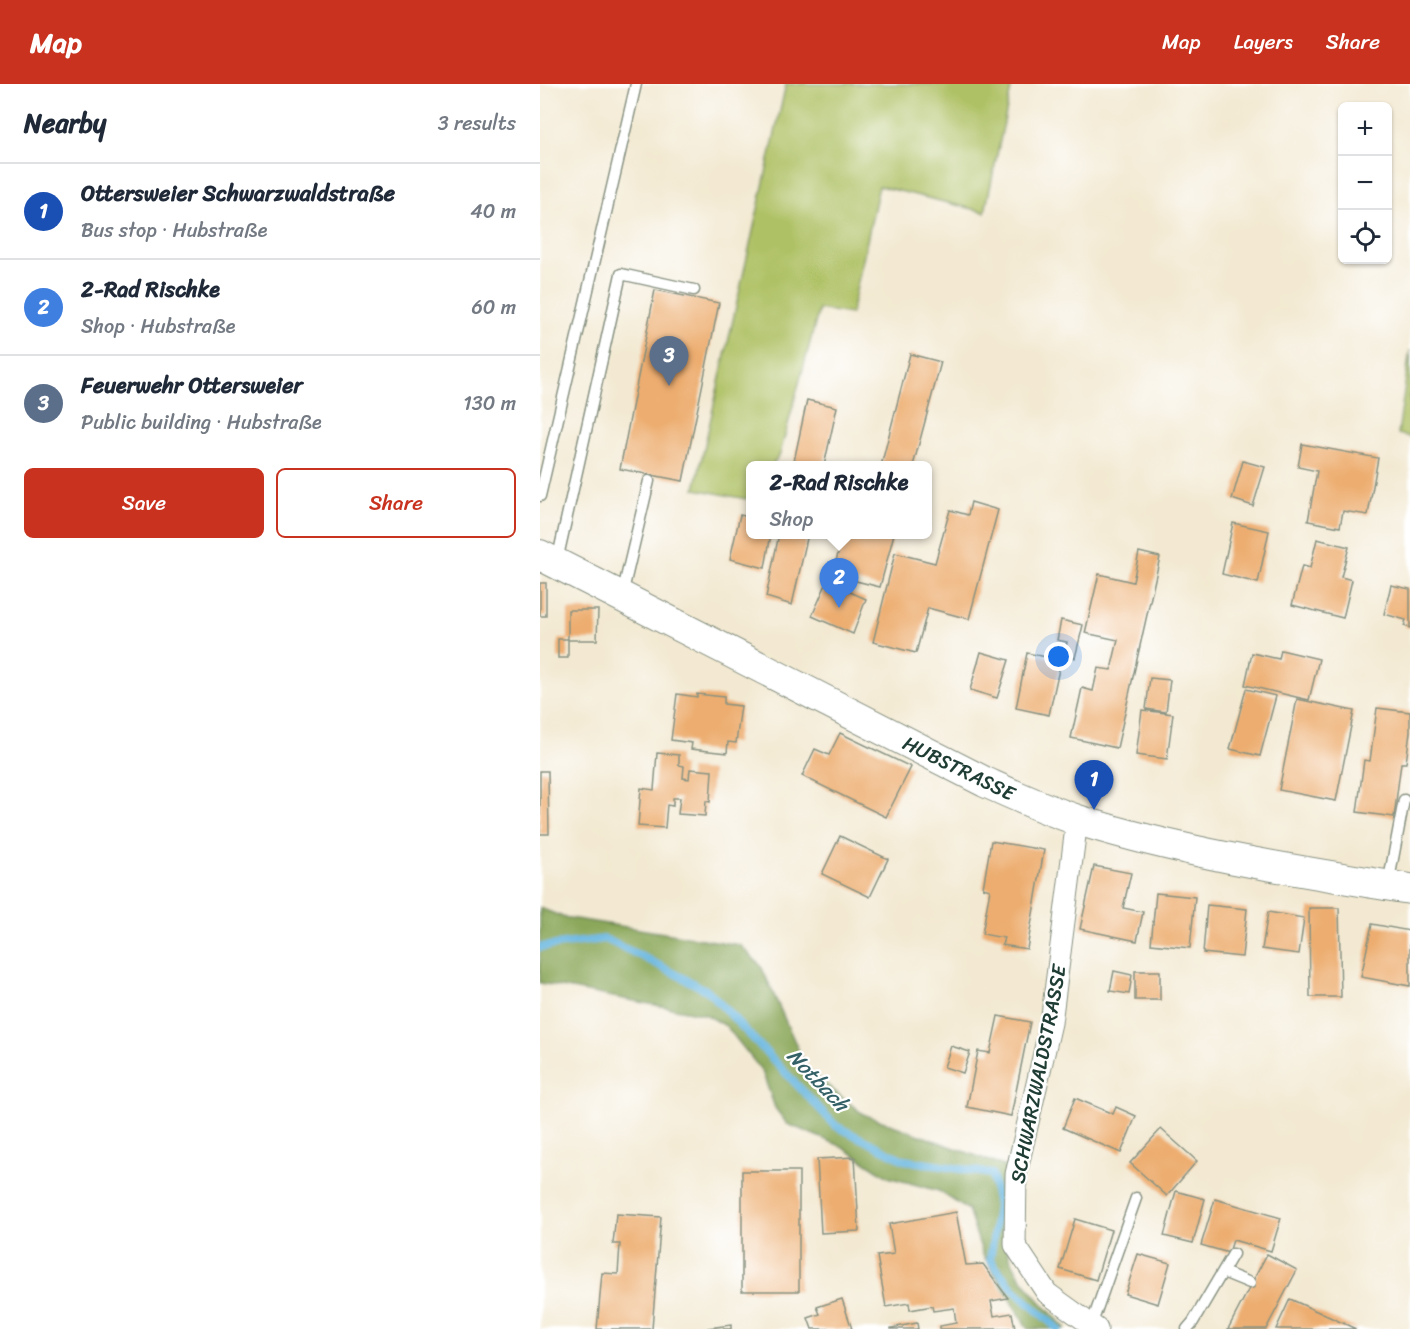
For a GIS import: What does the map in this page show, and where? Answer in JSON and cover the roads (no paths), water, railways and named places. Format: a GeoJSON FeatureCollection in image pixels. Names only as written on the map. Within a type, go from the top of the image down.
{"type":"FeatureCollection","features":[{"type":"Feature","properties":{"kind":"main road","name":"HUBSTRASSE"},"geometry":{"type":"LineString","coordinates":[[548,560],[622,595],[985,782],[1031,803],[1077,820],[1192,850],[1288,869],[1399,887]]}},
{"type":"Feature","properties":{"kind":"street","name":"SCHWARZWALDSTRASSE"},"geometry":{"type":"LineString","coordinates":[[1077,820],[1051,1023],[1016,1174],[1015,1245],[1047,1293],[1094,1328]]}},
{"type":"Feature","properties":{"kind":"lane"},"geometry":{"type":"LineString","coordinates":[[540,496],[636,84]]}},
{"type":"Feature","properties":{"kind":"lane"},"geometry":{"type":"LineString","coordinates":[[548,560],[621,274],[694,290]]}},
{"type":"Feature","properties":{"kind":"lane"},"geometry":{"type":"LineString","coordinates":[[622,595],[649,481]]}},
{"type":"Feature","properties":{"kind":"lane"},"geometry":{"type":"LineString","coordinates":[[1399,887],[1404,800]]}},
{"type":"Feature","properties":{"kind":"lane"},"geometry":{"type":"LineString","coordinates":[[1094,1328],[1136,1198]]}},
{"type":"Feature","properties":{"kind":"lane"},"geometry":{"type":"LineString","coordinates":[[1187,1329],[1233,1254]]}},
{"type":"Feature","properties":{"kind":"lane"},"geometry":{"type":"LineString","coordinates":[[1223,1272],[1250,1284]]}},
{"type":"Feature","properties":{"kind":"waterway","name":"Notbach"},"geometry":{"type":"LineString","coordinates":[[540,947],[605,939],[645,958],[708,991],[836,1126],[904,1160],[992,1174],[998,1206],[990,1260],[1014,1290],[1058,1329]]}},
{"type":"Feature","properties":{"kind":"place","name":"Feuerwehr Ottersweier"},"geometry":{"type":"Point","coordinates":[669,386]}},
{"type":"Feature","properties":{"kind":"place","name":"2-Rad Rischke"},"geometry":{"type":"Point","coordinates":[839,608]}},
{"type":"Feature","properties":{"kind":"place","name":"Ottersweier Schwarzwaldstraße"},"geometry":{"type":"Point","coordinates":[1094,810]}}]}
